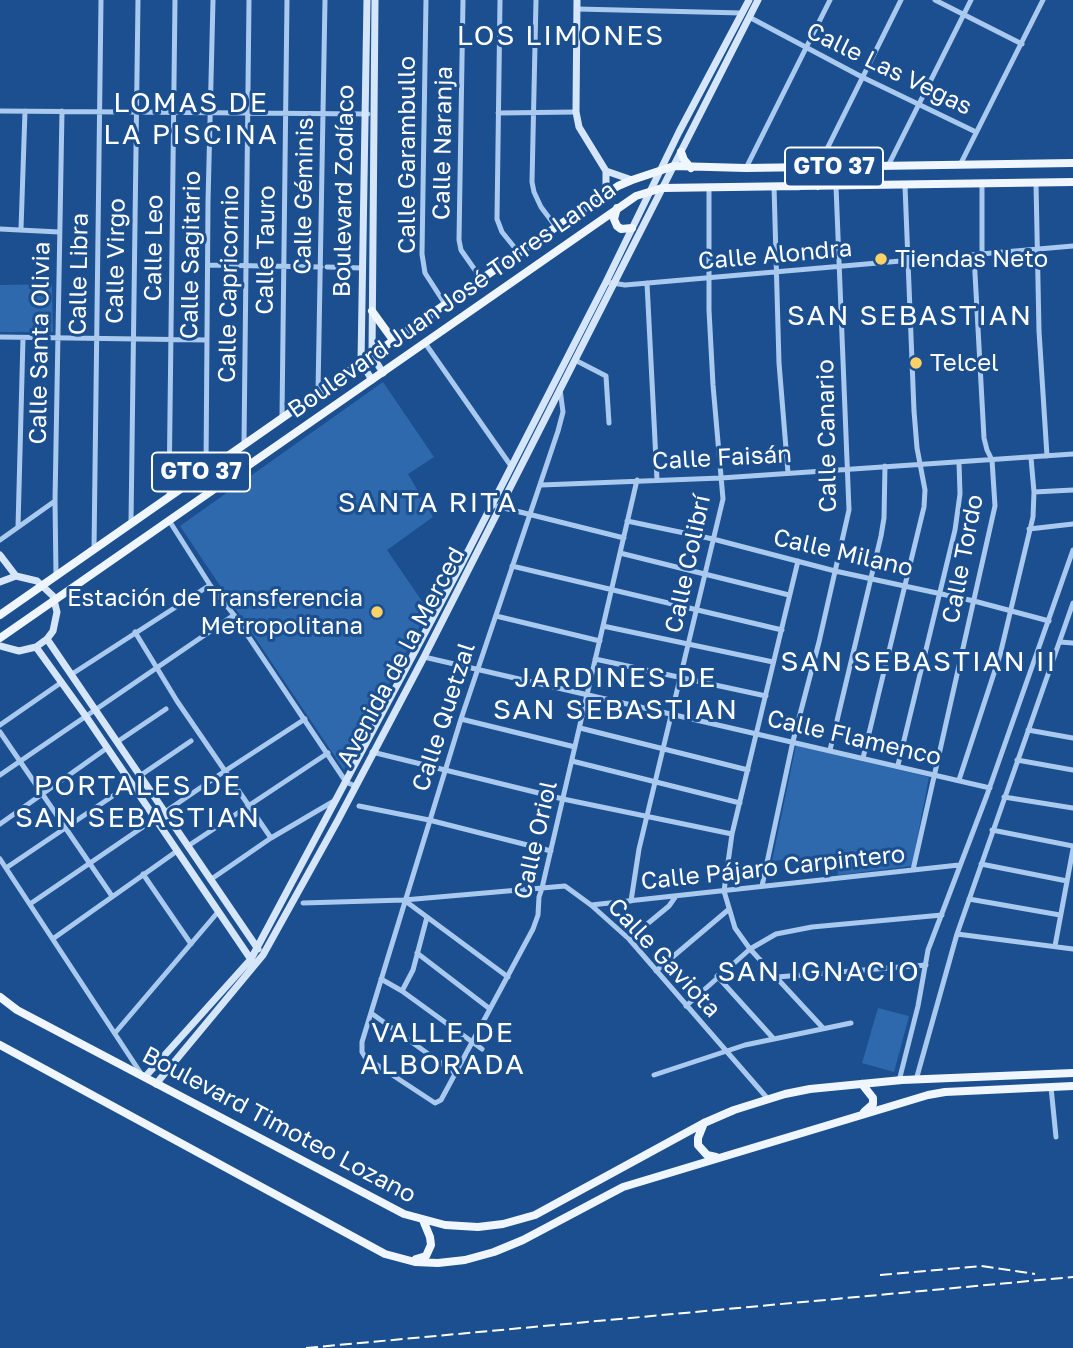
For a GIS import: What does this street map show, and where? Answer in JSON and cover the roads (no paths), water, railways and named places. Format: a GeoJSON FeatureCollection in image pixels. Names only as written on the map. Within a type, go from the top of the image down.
{"type":"FeatureCollection","features":[{"type":"Feature","properties":{"kind":"main road"},"geometry":{"type":"LineString","coordinates":[[681,152],[691,168]]}},
{"type":"Feature","properties":{"kind":"main road","name":"Boulevard Juan José Torres Landa"},"geometry":{"type":"LineString","coordinates":[[0,615],[556,227],[632,180],[674,166],[746,168],[1073,163]]}},
{"type":"Feature","properties":{"kind":"main road"},"geometry":{"type":"LineString","coordinates":[[799,186],[803,178],[800,167]]}},
{"type":"Feature","properties":{"kind":"main road"},"geometry":{"type":"LineString","coordinates":[[818,167],[815,179],[818,186]]}},
{"type":"Feature","properties":{"kind":"main road","name":"Boulevard Juan José Torres Landa"},"geometry":{"type":"LineString","coordinates":[[0,638],[170,522],[617,207],[652,190],[1073,182]]}},
{"type":"Feature","properties":{"kind":"main road"},"geometry":{"type":"LineString","coordinates":[[617,207],[614,219],[617,226],[621,229],[632,228]]}},
{"type":"Feature","properties":{"kind":"main road"},"geometry":{"type":"LineString","coordinates":[[372,311],[393,341]]}},
{"type":"Feature","properties":{"kind":"main road","name":"Boulevard Timoteo Lozano"},"geometry":{"type":"LineString","coordinates":[[0,997],[16,1010],[404,1214],[445,1225],[478,1227],[503,1224],[535,1215],[704,1123],[768,1099],[810,1089],[907,1080],[1073,1073]]}},
{"type":"Feature","properties":{"kind":"main road"},"geometry":{"type":"LineString","coordinates":[[0,1045],[385,1254],[438,1263],[465,1260],[494,1252],[531,1236],[623,1187],[906,1102],[945,1093],[1073,1086]]}},
{"type":"Feature","properties":{"kind":"main road"},"geometry":{"type":"LineString","coordinates":[[852,1118],[873,1104],[870,1091],[862,1084]]}},
{"type":"Feature","properties":{"kind":"main road"},"geometry":{"type":"LineString","coordinates":[[704,1123],[698,1145],[707,1155],[716,1158]]}},
{"type":"Feature","properties":{"kind":"main road"},"geometry":{"type":"LineString","coordinates":[[402,1259],[421,1258],[429,1251],[430,1237],[423,1220]]}},
{"type":"Feature","properties":{"kind":"street","name":"Calle Libra"},"geometry":{"type":"LineString","coordinates":[[94,548],[101,0]]}},
{"type":"Feature","properties":{"kind":"street","name":"Calle Virgo"},"geometry":{"type":"LineString","coordinates":[[131,523],[138,0]]}},
{"type":"Feature","properties":{"kind":"street","name":"Calle Leo"},"geometry":{"type":"LineString","coordinates":[[169,496],[175,0]]}},
{"type":"Feature","properties":{"kind":"street","name":"Calle Sagitario"},"geometry":{"type":"LineString","coordinates":[[206,469],[213,0]]}},
{"type":"Feature","properties":{"kind":"street","name":"Calle Capricornio"},"geometry":{"type":"LineString","coordinates":[[244,443],[249,0]]}},
{"type":"Feature","properties":{"kind":"street","name":"Calle Tauro"},"geometry":{"type":"LineString","coordinates":[[282,417],[287,0]]}},
{"type":"Feature","properties":{"kind":"street","name":"Calle Géminis"},"geometry":{"type":"LineString","coordinates":[[318,392],[324,267],[325,0]]}},
{"type":"Feature","properties":{"kind":"street","name":"Boulevard Zodíaco"},"geometry":{"type":"LineString","coordinates":[[361,362],[367,0]]}},
{"type":"Feature","properties":{"kind":"street","name":"Boulevard Zodíaco"},"geometry":{"type":"LineString","coordinates":[[372,355],[375,0]]}},
{"type":"Feature","properties":{"kind":"street","name":"Calle Garambullo"},"geometry":{"type":"LineString","coordinates":[[426,0],[422,254],[425,273],[445,304]]}},
{"type":"Feature","properties":{"kind":"street","name":"Calle Naranja"},"geometry":{"type":"LineString","coordinates":[[463,0],[459,240],[461,250],[482,280]]}},
{"type":"Feature","properties":{"kind":"street"},"geometry":{"type":"LineString","coordinates":[[500,0],[497,219],[502,232],[519,254]]}},
{"type":"Feature","properties":{"kind":"street"},"geometry":{"type":"LineString","coordinates":[[536,0],[534,192],[556,227]]}},
{"type":"Feature","properties":{"kind":"street","name":"Avenida de la Merced"},"geometry":{"type":"LineString","coordinates":[[143,1076],[251,958],[615,284],[746,15],[749,0]]}},
{"type":"Feature","properties":{"kind":"street","name":"Avenida de la Merced"},"geometry":{"type":"LineString","coordinates":[[156,1083],[263,955],[424,657],[496,506],[511,466],[661,170],[746,15],[758,0]]}},
{"type":"Feature","properties":{"kind":"street"},"geometry":{"type":"LineString","coordinates":[[746,168],[830,0]]}},
{"type":"Feature","properties":{"kind":"street"},"geometry":{"type":"LineString","coordinates":[[818,167],[901,0]]}},
{"type":"Feature","properties":{"kind":"street"},"geometry":{"type":"LineString","coordinates":[[935,0],[1022,44]]}},
{"type":"Feature","properties":{"kind":"street"},"geometry":{"type":"LineString","coordinates":[[888,166],[971,0]]}},
{"type":"Feature","properties":{"kind":"street"},"geometry":{"type":"LineString","coordinates":[[960,165],[1043,0]]}},
{"type":"Feature","properties":{"kind":"street"},"geometry":{"type":"LineString","coordinates":[[632,180],[607,171],[584,137],[576,112],[577,4],[746,15]]}},
{"type":"Feature","properties":{"kind":"street","name":"Calle Las Vegas"},"geometry":{"type":"LineString","coordinates":[[746,15],[806,48],[976,132]]}},
{"type":"Feature","properties":{"kind":"street"},"geometry":{"type":"LineString","coordinates":[[0,111],[373,114]]}},
{"type":"Feature","properties":{"kind":"street"},"geometry":{"type":"LineString","coordinates":[[21,229],[24,111]]}},
{"type":"Feature","properties":{"kind":"street","name":"Calle Santa Olivia"},"geometry":{"type":"LineString","coordinates":[[56,575],[62,111]]}},
{"type":"Feature","properties":{"kind":"street"},"geometry":{"type":"LineString","coordinates":[[498,113],[576,112]]}},
{"type":"Feature","properties":{"kind":"street"},"geometry":{"type":"LineString","coordinates":[[600,198],[606,185],[607,171]]}},
{"type":"Feature","properties":{"kind":"street"},"geometry":{"type":"LineString","coordinates":[[982,183],[982,254]]}},
{"type":"Feature","properties":{"kind":"street"},"geometry":{"type":"LineString","coordinates":[[1035,183],[1047,456]]}},
{"type":"Feature","properties":{"kind":"street"},"geometry":{"type":"LineString","coordinates":[[774,186],[779,363],[788,473]]}},
{"type":"Feature","properties":{"kind":"street","name":"Calle Canario"},"geometry":{"type":"LineString","coordinates":[[762,886],[793,741],[849,510],[836,186]]}},
{"type":"Feature","properties":{"kind":"street"},"geometry":{"type":"LineString","coordinates":[[863,758],[924,507],[925,490],[917,448],[914,411],[905,186]]}},
{"type":"Feature","properties":{"kind":"street","name":"Calle Colibrí"},"geometry":{"type":"LineString","coordinates":[[631,901],[639,849],[723,499],[712,372],[709,188]]}},
{"type":"Feature","properties":{"kind":"street"},"geometry":{"type":"LineString","coordinates":[[0,229],[60,232]]}},
{"type":"Feature","properties":{"kind":"street","name":"Calle Alondra"},"geometry":{"type":"LineString","coordinates":[[606,282],[647,283],[1073,246]]}},
{"type":"Feature","properties":{"kind":"street","name":"Calle Tordo"},"geometry":{"type":"LineString","coordinates":[[913,870],[995,506],[992,460],[986,450],[984,438],[974,255]]}},
{"type":"Feature","properties":{"kind":"street"},"geometry":{"type":"LineString","coordinates":[[208,265],[362,268]]}},
{"type":"Feature","properties":{"kind":"street"},"geometry":{"type":"LineString","coordinates":[[647,283],[657,480]]}},
{"type":"Feature","properties":{"kind":"street"},"geometry":{"type":"LineString","coordinates":[[0,337],[207,340]]}},
{"type":"Feature","properties":{"kind":"street"},"geometry":{"type":"LineString","coordinates":[[19,527],[23,338]]}},
{"type":"Feature","properties":{"kind":"street"},"geometry":{"type":"LineString","coordinates":[[425,343],[511,466]]}},
{"type":"Feature","properties":{"kind":"street"},"geometry":{"type":"LineString","coordinates":[[372,355],[383,373]]}},
{"type":"Feature","properties":{"kind":"street"},"geometry":{"type":"LineString","coordinates":[[575,360],[606,376],[609,423]]}},
{"type":"Feature","properties":{"kind":"street"},"geometry":{"type":"LineString","coordinates":[[361,362],[372,380]]}},
{"type":"Feature","properties":{"kind":"street","name":"Calle Quetzal"},"geometry":{"type":"LineString","coordinates":[[365,1057],[362,1042],[404,900],[563,412],[560,388]]}},
{"type":"Feature","properties":{"kind":"street","name":"Calle Faisán"},"geometry":{"type":"LineString","coordinates":[[541,485],[721,478],[1073,454]]}},
{"type":"Feature","properties":{"kind":"street"},"geometry":{"type":"LineString","coordinates":[[959,780],[996,666],[1033,517],[1031,458]]}},
{"type":"Feature","properties":{"kind":"street"},"geometry":{"type":"LineString","coordinates":[[898,765],[959,510],[959,462]]}},
{"type":"Feature","properties":{"kind":"street"},"geometry":{"type":"LineString","coordinates":[[830,750],[884,518],[885,466]]}},
{"type":"Feature","properties":{"kind":"street","name":"Calle Oriol"},"geometry":{"type":"LineString","coordinates":[[365,1057],[435,1103],[440,1102],[533,929],[538,915],[538,897],[637,480]]}},
{"type":"Feature","properties":{"kind":"street"},"geometry":{"type":"LineString","coordinates":[[1034,492],[1073,490]]}},
{"type":"Feature","properties":{"kind":"street"},"geometry":{"type":"LineString","coordinates":[[0,540],[55,500]]}},
{"type":"Feature","properties":{"kind":"street"},"geometry":{"type":"LineString","coordinates":[[496,506],[624,538]]}},
{"type":"Feature","properties":{"kind":"street","name":"Calle Milano"},"geometry":{"type":"LineString","coordinates":[[627,521],[713,539],[1049,621]]}},
{"type":"Feature","properties":{"kind":"street"},"geometry":{"type":"LineString","coordinates":[[170,522],[210,585],[234,615],[346,782],[355,786]]}},
{"type":"Feature","properties":{"kind":"street"},"geometry":{"type":"LineString","coordinates":[[1030,528],[1073,524]]}},
{"type":"Feature","properties":{"kind":"street"},"geometry":{"type":"LineString","coordinates":[[907,1080],[928,950],[990,788],[1073,550]]}},
{"type":"Feature","properties":{"kind":"street"},"geometry":{"type":"LineString","coordinates":[[620,553],[789,595]]}},
{"type":"Feature","properties":{"kind":"street"},"geometry":{"type":"LineString","coordinates":[[0,555],[16,576]]}},
{"type":"Feature","properties":{"kind":"street"},"geometry":{"type":"LineString","coordinates":[[798,561],[732,834],[724,891],[735,928],[750,949],[823,1028]]}},
{"type":"Feature","properties":{"kind":"street"},"geometry":{"type":"LineString","coordinates":[[512,566],[782,630]]}},
{"type":"Feature","properties":{"kind":"street"},"geometry":{"type":"LineString","coordinates":[[0,582],[16,576],[31,578],[43,585],[55,602],[56,621],[47,639],[37,647],[19,651],[0,646]]}},
{"type":"Feature","properties":{"kind":"street"},"geometry":{"type":"LineString","coordinates":[[72,674],[210,585]]}},
{"type":"Feature","properties":{"kind":"street"},"geometry":{"type":"LineString","coordinates":[[907,1080],[1003,797],[1073,603]]}},
{"type":"Feature","properties":{"kind":"street"},"geometry":{"type":"LineString","coordinates":[[0,775],[95,708],[188,649],[234,615]]}},
{"type":"Feature","properties":{"kind":"street"},"geometry":{"type":"LineString","coordinates":[[496,615],[600,641]]}},
{"type":"Feature","properties":{"kind":"street"},"geometry":{"type":"LineString","coordinates":[[603,626],[773,662]]}},
{"type":"Feature","properties":{"kind":"street"},"geometry":{"type":"LineString","coordinates":[[135,632],[271,838]]}},
{"type":"Feature","properties":{"kind":"street"},"geometry":{"type":"LineString","coordinates":[[47,639],[263,955]]}},
{"type":"Feature","properties":{"kind":"street"},"geometry":{"type":"LineString","coordinates":[[1060,642],[1073,643]]}},
{"type":"Feature","properties":{"kind":"street"},"geometry":{"type":"LineString","coordinates":[[37,647],[256,966]]}},
{"type":"Feature","properties":{"kind":"street","name":"Calle Flamenco"},"geometry":{"type":"LineString","coordinates":[[424,657],[990,788]]}},
{"type":"Feature","properties":{"kind":"street"},"geometry":{"type":"LineString","coordinates":[[596,659],[766,696]]}},
{"type":"Feature","properties":{"kind":"street"},"geometry":{"type":"LineString","coordinates":[[0,725],[62,682]]}},
{"type":"Feature","properties":{"kind":"street"},"geometry":{"type":"LineString","coordinates":[[117,742],[166,709]]}},
{"type":"Feature","properties":{"kind":"street"},"geometry":{"type":"LineString","coordinates":[[30,904],[305,719]]}},
{"type":"Feature","properties":{"kind":"street"},"geometry":{"type":"LineString","coordinates":[[461,719],[575,747]]}},
{"type":"Feature","properties":{"kind":"street"},"geometry":{"type":"LineString","coordinates":[[580,728],[748,770]]}},
{"type":"Feature","properties":{"kind":"street"},"geometry":{"type":"LineString","coordinates":[[1028,730],[1073,738]]}},
{"type":"Feature","properties":{"kind":"street"},"geometry":{"type":"LineString","coordinates":[[0,732],[112,896]]}},
{"type":"Feature","properties":{"kind":"street"},"geometry":{"type":"LineString","coordinates":[[141,775],[191,741]]}},
{"type":"Feature","properties":{"kind":"street"},"geometry":{"type":"LineString","coordinates":[[0,824],[107,748]]}},
{"type":"Feature","properties":{"kind":"street"},"geometry":{"type":"LineString","coordinates":[[372,752],[563,799],[732,834]]}},
{"type":"Feature","properties":{"kind":"street"},"geometry":{"type":"LineString","coordinates":[[188,846],[328,753]]}},
{"type":"Feature","properties":{"kind":"street"},"geometry":{"type":"LineString","coordinates":[[1017,760],[1073,770]]}},
{"type":"Feature","properties":{"kind":"street"},"geometry":{"type":"LineString","coordinates":[[572,761],[740,803]]}},
{"type":"Feature","properties":{"kind":"street"},"geometry":{"type":"LineString","coordinates":[[6,868],[132,783]]}},
{"type":"Feature","properties":{"kind":"street"},"geometry":{"type":"LineString","coordinates":[[1003,797],[1073,808]]}},
{"type":"Feature","properties":{"kind":"street"},"geometry":{"type":"LineString","coordinates":[[210,880],[271,838],[337,799]]}},
{"type":"Feature","properties":{"kind":"street"},"geometry":{"type":"LineString","coordinates":[[359,806],[551,850]]}},
{"type":"Feature","properties":{"kind":"street"},"geometry":{"type":"LineString","coordinates":[[992,830],[1073,847],[1055,946]]}},
{"type":"Feature","properties":{"kind":"street"},"geometry":{"type":"LineString","coordinates":[[54,938],[177,851]]}},
{"type":"Feature","properties":{"kind":"street"},"geometry":{"type":"LineString","coordinates":[[0,859],[143,1076]]}},
{"type":"Feature","properties":{"kind":"street"},"geometry":{"type":"LineString","coordinates":[[981,864],[1067,881]]}},
{"type":"Feature","properties":{"kind":"street","name":"Calle Pájaro Carpintero"},"geometry":{"type":"LineString","coordinates":[[591,905],[959,865]]}},
{"type":"Feature","properties":{"kind":"street"},"geometry":{"type":"LineString","coordinates":[[143,874],[191,944]]}},
{"type":"Feature","properties":{"kind":"street","name":"Calle Gaviota"},"geometry":{"type":"LineString","coordinates":[[303,903],[404,900],[565,886],[629,939],[768,1099]]}},
{"type":"Feature","properties":{"kind":"street"},"geometry":{"type":"LineString","coordinates":[[629,939],[669,906],[676,896]]}},
{"type":"Feature","properties":{"kind":"street"},"geometry":{"type":"LineString","coordinates":[[404,900],[508,977]]}},
{"type":"Feature","properties":{"kind":"street"},"geometry":{"type":"LineString","coordinates":[[969,900],[1060,915]]}},
{"type":"Feature","properties":{"kind":"street"},"geometry":{"type":"LineString","coordinates":[[656,971],[728,910]]}},
{"type":"Feature","properties":{"kind":"street"},"geometry":{"type":"LineString","coordinates":[[115,1033],[218,912]]}},
{"type":"Feature","properties":{"kind":"street"},"geometry":{"type":"LineString","coordinates":[[686,1006],[750,949],[768,937],[787,930],[942,915]]}},
{"type":"Feature","properties":{"kind":"street"},"geometry":{"type":"LineString","coordinates":[[402,991],[411,976],[427,917]]}},
{"type":"Feature","properties":{"kind":"street"},"geometry":{"type":"LineString","coordinates":[[957,934],[1073,949]]}},
{"type":"Feature","properties":{"kind":"street"},"geometry":{"type":"LineString","coordinates":[[417,953],[490,1009]]}},
{"type":"Feature","properties":{"kind":"street"},"geometry":{"type":"LineString","coordinates":[[777,977],[926,965]]}},
{"type":"Feature","properties":{"kind":"street"},"geometry":{"type":"LineString","coordinates":[[717,976],[773,1038]]}},
{"type":"Feature","properties":{"kind":"street"},"geometry":{"type":"LineString","coordinates":[[381,979],[482,1049]]}},
{"type":"Feature","properties":{"kind":"street"},"geometry":{"type":"LineString","coordinates":[[371,1013],[455,1073]]}},
{"type":"Feature","properties":{"kind":"street"},"geometry":{"type":"LineString","coordinates":[[654,1075],[773,1038],[851,1023]]}},
{"type":"Feature","properties":{"kind":"street"},"geometry":{"type":"LineString","coordinates":[[1051,1087],[1056,1137]]}},
{"type":"Feature","properties":{"kind":"railway"},"geometry":{"type":"LineString","coordinates":[[880,1275],[981,1266],[1035,1274]]}},
{"type":"Feature","properties":{"kind":"railway"},"geometry":{"type":"LineString","coordinates":[[306,1348],[1073,1277]]}},
{"type":"Feature","properties":{"kind":"place","name":"Tiendas Neto"},"geometry":{"type":"Point","coordinates":[881,259]}},
{"type":"Feature","properties":{"kind":"place","name":"Telcel"},"geometry":{"type":"Point","coordinates":[916,363]}},
{"type":"Feature","properties":{"kind":"place","name":"Estación de Transferencia Metropolitana"},"geometry":{"type":"Point","coordinates":[377,612]}},
{"type":"Feature","properties":{"kind":"district","name":"LOS LIMONES"},"geometry":{"type":"Point","coordinates":[561,36]}},
{"type":"Feature","properties":{"kind":"district","name":"LOMAS DE LA PISCINA"},"geometry":{"type":"Point","coordinates":[191,119]}},
{"type":"Feature","properties":{"kind":"district","name":"SAN SEBASTIAN"},"geometry":{"type":"Point","coordinates":[910,316]}},
{"type":"Feature","properties":{"kind":"district","name":"SANTA RITA"},"geometry":{"type":"Point","coordinates":[428,503]}},
{"type":"Feature","properties":{"kind":"district","name":"SAN SEBASTIAN II"},"geometry":{"type":"Point","coordinates":[919,662]}},
{"type":"Feature","properties":{"kind":"district","name":"JARDINES DE SAN SEBASTIAN"},"geometry":{"type":"Point","coordinates":[616,694]}},
{"type":"Feature","properties":{"kind":"district","name":"PORTALES DE SAN SEBASTIAN"},"geometry":{"type":"Point","coordinates":[138,802]}},
{"type":"Feature","properties":{"kind":"district","name":"SAN IGNACIO"},"geometry":{"type":"Point","coordinates":[819,972]}},
{"type":"Feature","properties":{"kind":"district","name":"VALLE DE ALBORADA"},"geometry":{"type":"Point","coordinates":[443,1049]}}]}
